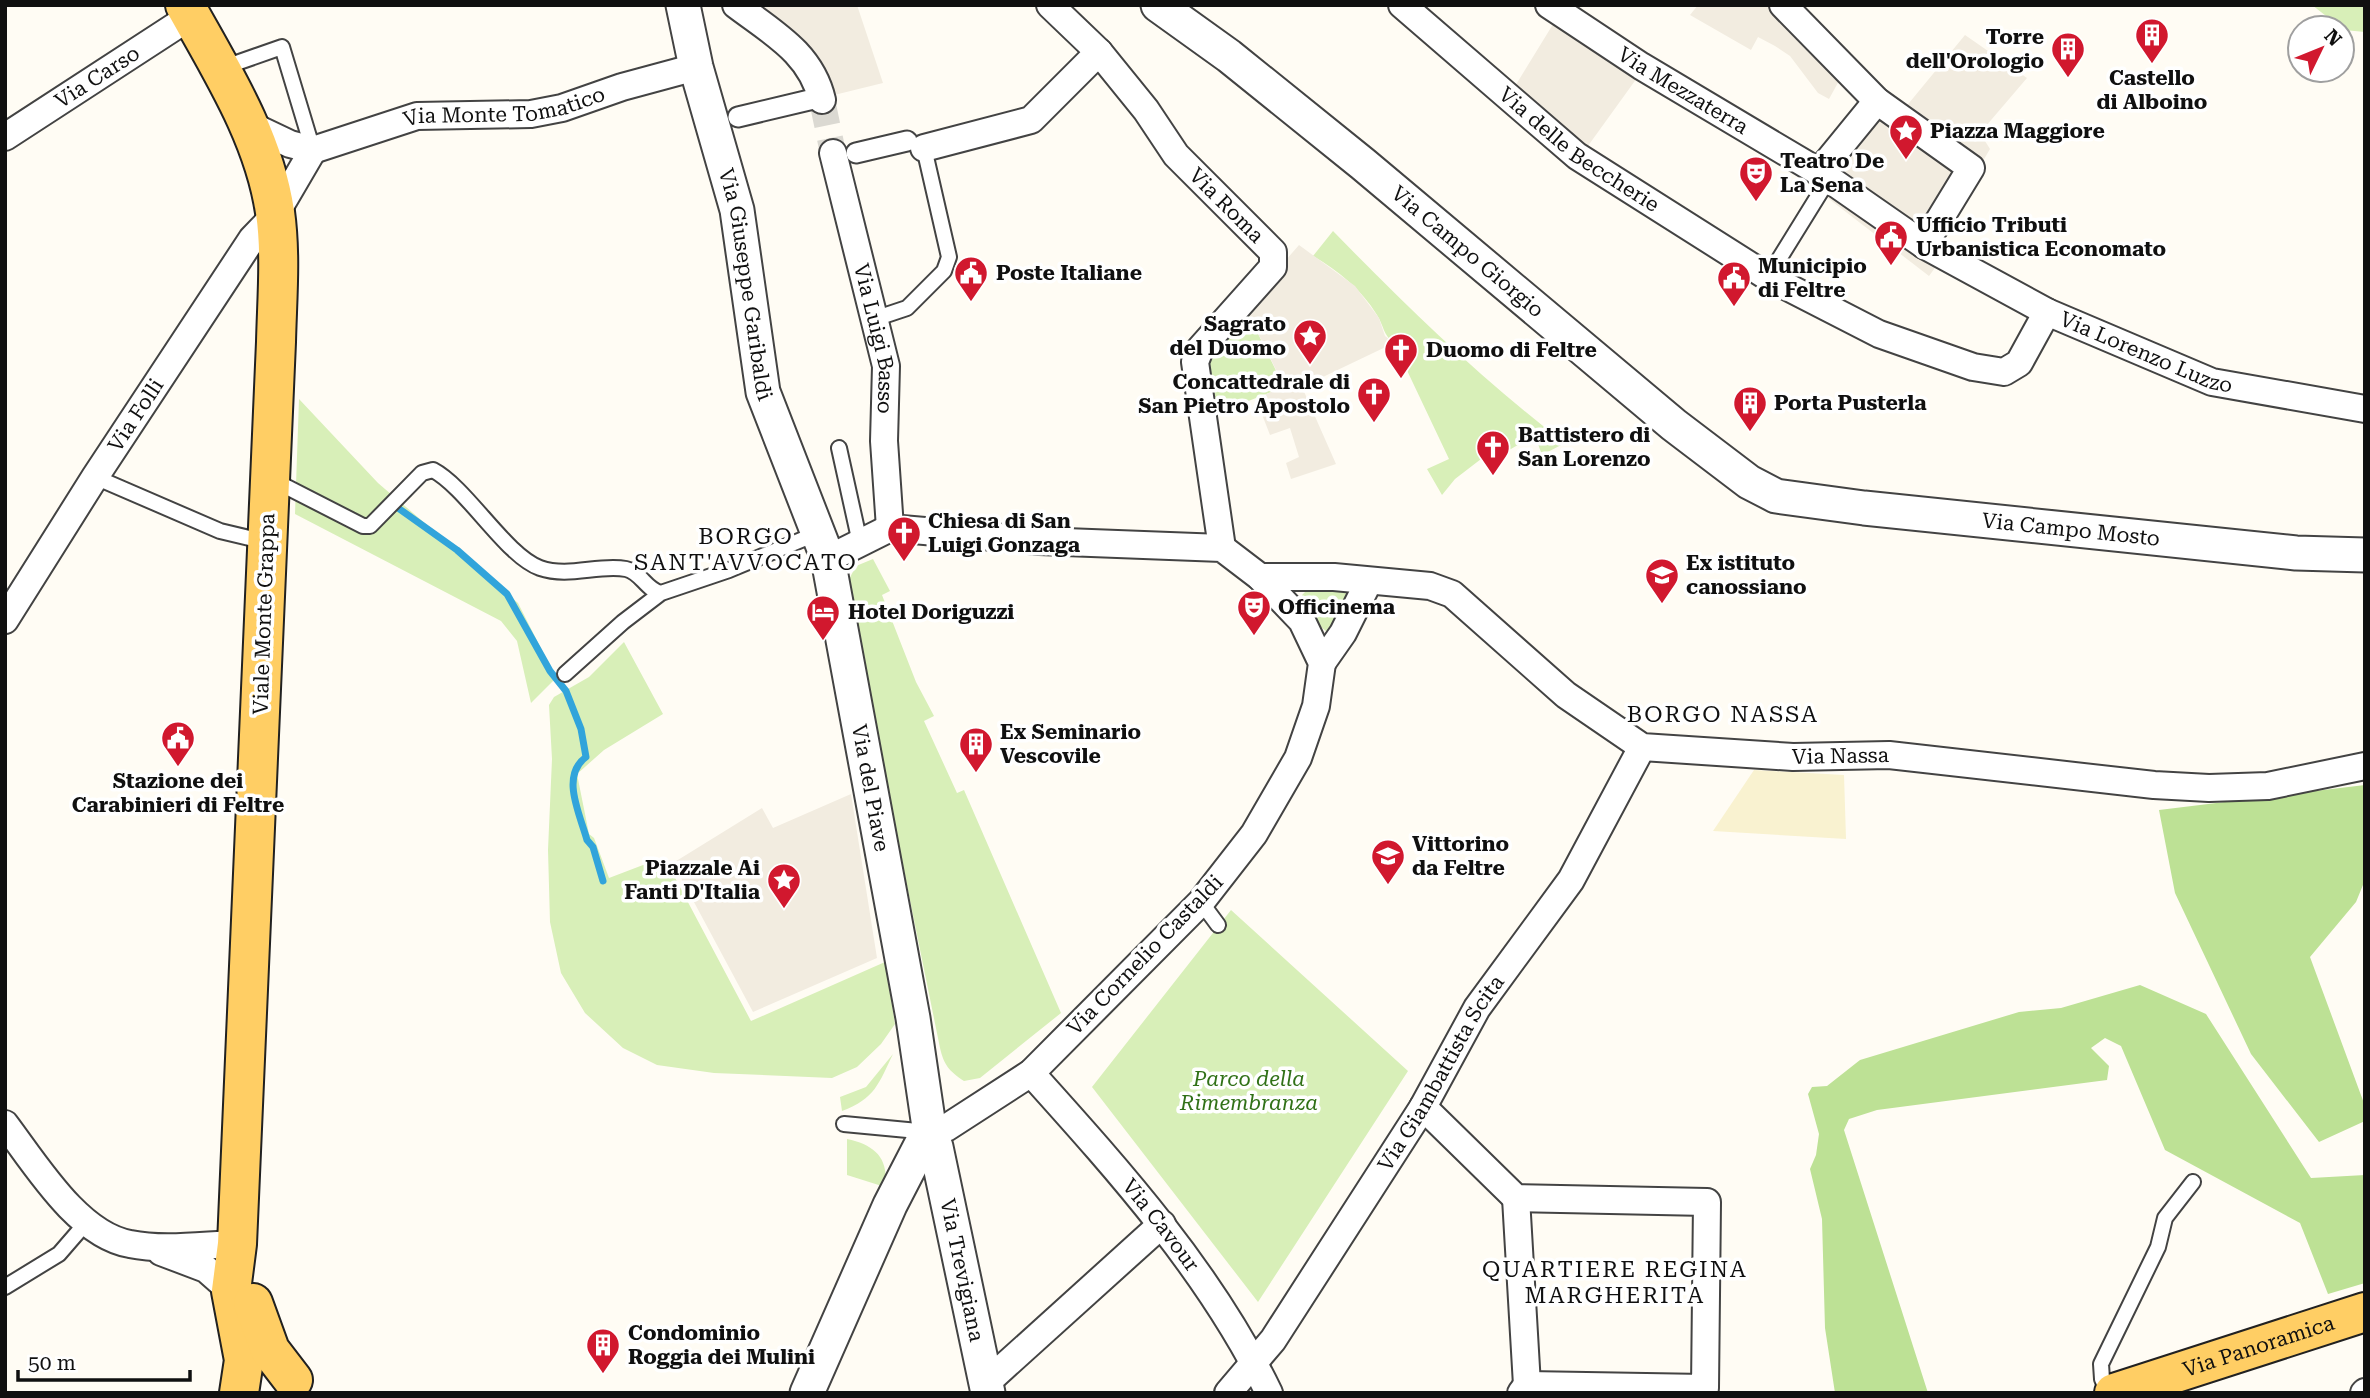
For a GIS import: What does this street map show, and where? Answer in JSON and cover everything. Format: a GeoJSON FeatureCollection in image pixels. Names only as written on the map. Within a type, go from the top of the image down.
{"type":"FeatureCollection","features":[{"type":"Feature","properties":{"kind":"main road","name":"Viale Monte Grappa"},"geometry":{"type":"LineString","coordinates":[[188,11],[248,124],[271,190],[275,215],[277,281],[270,479],[237,1244],[231,1291],[244,1360],[241,1393]]}},
{"type":"Feature","properties":{"kind":"main road","name":"Viale Monte Grappa"},"geometry":{"type":"LineString","coordinates":[[237,1244],[261,1329],[270,1350],[302,1386]]}},
{"type":"Feature","properties":{"kind":"main road","name":"Via Panoramica"},"geometry":{"type":"LineString","coordinates":[[2114,1393],[2365,1312]]}},
{"type":"Feature","properties":{"kind":"main road","name":"Viale Monte Grappa"},"geometry":{"type":"LineString","coordinates":[[241,1393],[267,1379],[302,1386]]}},
{"type":"Feature","properties":{"kind":"street","name":"Via Giuseppe Garibaldi"},"geometry":{"type":"LineString","coordinates":[[683,5],[696,67],[737,210],[754,350],[763,391],[798,488],[823,546]]}},
{"type":"Feature","properties":{"kind":"street"},"geometry":{"type":"LineString","coordinates":[[736,5],[787,43],[816,75],[822,98],[738,117]]}},
{"type":"Feature","properties":{"kind":"street","name":"Via Roma"},"geometry":{"type":"LineString","coordinates":[[1050,5],[1099,52],[1146,110],[1176,155],[1273,253],[1275,259],[1273,267],[1200,349],[1195,362],[1222,548]]}},
{"type":"Feature","properties":{"kind":"street","name":"Via Campo Giorgio"},"geometry":{"type":"LineString","coordinates":[[1158,5],[1229,56],[1363,164],[1674,425],[1749,482],[1776,496]]}},
{"type":"Feature","properties":{"kind":"street","name":"Via delle Beccherie"},"geometry":{"type":"LineString","coordinates":[[1402,5],[1577,156],[1768,277],[1879,334],[1997,372],[2012,369],[2019,363],[2047,312]]}},
{"type":"Feature","properties":{"kind":"street","name":"Via Mezzaterra"},"geometry":{"type":"LineString","coordinates":[[1549,5],[1641,66],[1824,176]]}},
{"type":"Feature","properties":{"kind":"street"},"geometry":{"type":"LineString","coordinates":[[1783,5],[1877,101],[1971,168],[1934,251],[1824,176],[1877,101]]}},
{"type":"Feature","properties":{"kind":"street","name":"Via Carso"},"geometry":{"type":"LineString","coordinates":[[5,137],[188,11]]}},
{"type":"Feature","properties":{"kind":"street"},"geometry":{"type":"LineString","coordinates":[[844,153],[916,145],[1031,120],[1099,52]]}},
{"type":"Feature","properties":{"kind":"street","name":"Via Monte Tomatico"},"geometry":{"type":"LineString","coordinates":[[313,150],[417,117],[531,114],[562,108],[622,87],[696,67]]}},
{"type":"Feature","properties":{"kind":"street"},"geometry":{"type":"LineString","coordinates":[[248,124],[290,144],[313,150],[275,215]]}},
{"type":"Feature","properties":{"kind":"street","name":"Via Luigi Basso"},"geometry":{"type":"LineString","coordinates":[[844,153],[874,319],[886,366],[884,440],[890,528]]}},
{"type":"Feature","properties":{"kind":"street","name":"Via Folli"},"geometry":{"type":"LineString","coordinates":[[5,620],[95,477],[252,239],[275,215]]}},
{"type":"Feature","properties":{"kind":"street","name":"Via Lorenzo Luzzo"},"geometry":{"type":"LineString","coordinates":[[1934,251],[2047,312],[2212,382],[2365,409]]}},
{"type":"Feature","properties":{"kind":"street","name":"Via Campo Mosto"},"geometry":{"type":"LineString","coordinates":[[1776,496],[1864,508],[2296,553],[2365,555]]}},
{"type":"Feature","properties":{"kind":"street"},"geometry":{"type":"LineString","coordinates":[[823,546],[860,543],[890,528],[1039,541],[1222,548],[1260,577],[1302,621],[1322,663]]}},
{"type":"Feature","properties":{"kind":"street","name":"Via del Piave"},"geometry":{"type":"LineString","coordinates":[[823,546],[913,1018]]}},
{"type":"Feature","properties":{"kind":"street"},"geometry":{"type":"LineString","coordinates":[[1260,577],[1295,576],[1430,586],[1452,594],[1566,695],[1642,747]]}},
{"type":"Feature","properties":{"kind":"street"},"geometry":{"type":"LineString","coordinates":[[1322,663],[1343,632],[1369,581]]}},
{"type":"Feature","properties":{"kind":"street","name":"Via Cornelio Castaldi"},"geometry":{"type":"LineString","coordinates":[[930,1134],[1031,1073],[1202,902],[1255,834],[1298,758],[1316,706],[1322,663]]}},
{"type":"Feature","properties":{"kind":"street","name":"Via Nassa"},"geometry":{"type":"LineString","coordinates":[[1642,747],[1793,757],[1889,755],[2154,785],[2209,788],[2268,786],[2365,766]]}},
{"type":"Feature","properties":{"kind":"street","name":"Via Giambattista Scita"},"geometry":{"type":"LineString","coordinates":[[1228,1393],[1273,1340],[1423,1107],[1477,1008],[1572,880],[1642,747]]}},
{"type":"Feature","properties":{"kind":"street","name":"Via Trevigiana"},"geometry":{"type":"LineString","coordinates":[[913,1018],[930,1134],[987,1388]]}},
{"type":"Feature","properties":{"kind":"street","name":"Via Cavour"},"geometry":{"type":"LineString","coordinates":[[1031,1073],[1162,1224],[1255,1363],[1269,1393]]}},
{"type":"Feature","properties":{"kind":"street"},"geometry":{"type":"LineString","coordinates":[[1423,1107],[1516,1198],[1707,1202],[1705,1388],[1524,1389],[1516,1198]]}},
{"type":"Feature","properties":{"kind":"street"},"geometry":{"type":"LineString","coordinates":[[5,1124],[85,1224],[111,1239],[142,1246],[206,1269],[231,1291]]}},
{"type":"Feature","properties":{"kind":"street"},"geometry":{"type":"LineString","coordinates":[[807,1393],[890,1205],[930,1134]]}},
{"type":"Feature","properties":{"kind":"street"},"geometry":{"type":"LineString","coordinates":[[987,1388],[1162,1224]]}},
{"type":"Feature","properties":{"kind":"street"},"geometry":{"type":"LineString","coordinates":[[142,1246],[237,1244]]}},
{"type":"Feature","properties":{"kind":"lane"},"geometry":{"type":"LineString","coordinates":[[221,69],[282,47],[313,150]]}},
{"type":"Feature","properties":{"kind":"lane"},"geometry":{"type":"LineString","coordinates":[[874,319],[907,309],[944,271],[949,257],[916,145]]}},
{"type":"Feature","properties":{"kind":"lane"},"geometry":{"type":"LineString","coordinates":[[1768,277],[1824,176]]}},
{"type":"Feature","properties":{"kind":"lane"},"geometry":{"type":"LineString","coordinates":[[839,448],[860,543]]}},
{"type":"Feature","properties":{"kind":"lane"},"geometry":{"type":"LineString","coordinates":[[270,479],[363,526],[370,526],[422,473],[433,470],[537,566],[569,572],[630,570],[651,589],[661,593]]}},
{"type":"Feature","properties":{"kind":"lane"},"geometry":{"type":"LineString","coordinates":[[95,477],[220,531],[267,542]]}},
{"type":"Feature","properties":{"kind":"lane"},"geometry":{"type":"LineString","coordinates":[[565,674],[622,622],[661,593],[729,570],[823,546]]}},
{"type":"Feature","properties":{"kind":"lane"},"geometry":{"type":"LineString","coordinates":[[1202,902],[1218,925]]}},
{"type":"Feature","properties":{"kind":"lane"},"geometry":{"type":"LineString","coordinates":[[844,1124],[930,1134]]}},
{"type":"Feature","properties":{"kind":"lane"},"geometry":{"type":"LineString","coordinates":[[2108,1393],[2102,1379],[2101,1364],[2158,1247],[2165,1219],[2193,1182]]}},
{"type":"Feature","properties":{"kind":"lane"},"geometry":{"type":"LineString","coordinates":[[5,1287],[59,1254],[85,1224]]}},
{"type":"Feature","properties":{"kind":"shaded area"},"geometry":{"type":"Polygon","coordinates":[[[747,5],[857,5],[883,83],[826,97],[747,5]]]}},
{"type":"Feature","properties":{"kind":"shaded area"},"geometry":{"type":"Polygon","coordinates":[[[1698,5],[1783,5],[1845,70],[1829,99],[1818,93],[1790,56],[1775,46],[1758,37],[1751,50],[1690,15],[1698,5]]]}},
{"type":"Feature","properties":{"kind":"shaded area"},"geometry":{"type":"Polygon","coordinates":[[[1555,21],[1637,78],[1580,157],[1509,96],[1555,21]]]}},
{"type":"Feature","properties":{"kind":"shaded area","name":"Piazza Maggiore"},"geometry":{"type":"Polygon","coordinates":[[[1965,35],[2027,78],[1980,133],[1990,149],[1934,244],[1943,257],[1929,276],[1820,192],[1877,101],[1900,114],[1965,35]]]}},
{"type":"Feature","properties":{"kind":"shaded area","name":"Sagrato del Duomo"},"geometry":{"type":"Polygon","coordinates":[[[1299,245],[1355,286],[1379,318],[1385,336],[1394,343],[1302,387],[1336,464],[1291,479],[1286,463],[1299,457],[1290,428],[1270,435],[1256,399],[1284,386],[1245,307],[1299,245]]]}},
{"type":"Feature","properties":{"kind":"shaded area"},"geometry":{"type":"Polygon","coordinates":[[[1754,770],[1844,775],[1846,839],[1713,831],[1754,770]]]}},
{"type":"Feature","properties":{"kind":"shaded area","name":"Piazzale Ai Fanti D'Italia"},"geometry":{"type":"Polygon","coordinates":[[[851,794],[877,958],[753,1012],[673,863],[762,808],[773,828],[851,794]]]}},
{"type":"Feature","properties":{"kind":"green space"},"geometry":{"type":"Polygon","coordinates":[[[2312,5],[2365,5],[2365,32],[2356,31],[2356,14],[2324,14],[2312,5]]]}},
{"type":"Feature","properties":{"kind":"green space"},"geometry":{"type":"Polygon","coordinates":[[[1333,231],[1445,341],[1565,443],[1542,455],[1538,444],[1528,439],[1504,453],[1498,446],[1455,479],[1442,495],[1427,469],[1449,459],[1394,343],[1357,289],[1313,256],[1333,231]]]}},
{"type":"Feature","properties":{"kind":"green space"},"geometry":{"type":"Polygon","coordinates":[[[1245,307],[1284,387],[1210,416],[1205,359],[1245,307]]]}},
{"type":"Feature","properties":{"kind":"green space"},"geometry":{"type":"Polygon","coordinates":[[[299,399],[378,483],[518,603],[556,678],[531,703],[517,641],[501,621],[295,514],[299,399]]]}},
{"type":"Feature","properties":{"kind":"green space"},"geometry":{"type":"Polygon","coordinates":[[[873,559],[890,591],[882,595],[916,682],[934,716],[924,721],[957,793],[964,790],[1061,1013],[980,1078],[964,1081],[945,1063],[940,1048],[846,585],[856,566],[873,559]]]}},
{"type":"Feature","properties":{"kind":"green space"},"geometry":{"type":"Polygon","coordinates":[[[1309,588],[1352,592],[1330,633],[1317,622],[1305,605],[1302,595],[1309,588]]]}},
{"type":"Feature","properties":{"kind":"green space"},"geometry":{"type":"Polygon","coordinates":[[[624,642],[663,714],[604,750],[577,774],[589,834],[594,838],[609,878],[664,857],[751,1021],[885,962],[895,1024],[881,1044],[857,1067],[832,1078],[714,1073],[657,1065],[623,1048],[585,1013],[561,973],[550,922],[548,850],[552,759],[549,705],[554,697],[589,677],[624,642]]]}},
{"type":"Feature","properties":{"kind":"green space"},"geometry":{"type":"Polygon","coordinates":[[[2365,785],[2365,880],[2356,902],[2310,957],[2365,1106],[2365,1121],[2319,1142],[2251,1054],[2175,893],[2159,810],[2365,785]]]}},
{"type":"Feature","properties":{"kind":"green space","name":"Parco della Rimembranza"},"geometry":{"type":"Polygon","coordinates":[[[1231,910],[1408,1071],[1258,1302],[1092,1087],[1231,910]]]}},
{"type":"Feature","properties":{"kind":"green space"},"geometry":{"type":"Polygon","coordinates":[[[2140,985],[2206,1014],[2311,1178],[2365,1175],[2365,1283],[2328,1294],[2300,1223],[2165,1150],[2121,1046],[2105,1038],[2091,1048],[2109,1066],[2107,1080],[1877,1110],[1849,1119],[1844,1130],[1928,1393],[1835,1393],[1825,1328],[1822,1219],[1810,1169],[1816,1155],[1819,1134],[1808,1094],[1812,1087],[1827,1086],[1860,1060],[2019,1012],[2061,1008],[2140,985]]]}},
{"type":"Feature","properties":{"kind":"green space"},"geometry":{"type":"Polygon","coordinates":[[[893,1054],[875,1089],[862,1101],[842,1111],[840,1097],[866,1087],[893,1054]]]}},
{"type":"Feature","properties":{"kind":"green space"},"geometry":{"type":"Polygon","coordinates":[[[847,1139],[865,1145],[878,1154],[885,1168],[885,1187],[847,1175],[847,1139]]]}},
{"type":"Feature","properties":{"kind":"waterway"},"geometry":{"type":"LineString","coordinates":[[398,508],[457,550],[507,594],[550,671],[566,691],[581,729],[586,757],[574,774],[574,796],[603,881]]}},
{"type":"Feature","properties":{"kind":"tunnel"},"geometry":{"type":"LineString","coordinates":[[822,100],[833,153]]}},
{"type":"Feature","properties":{"kind":"place","name":"Castello di Alboino"},"geometry":{"type":"Point","coordinates":[2152,65]}},
{"type":"Feature","properties":{"kind":"place","name":"Torre dell'Orologio"},"geometry":{"type":"Point","coordinates":[2068,79]}},
{"type":"Feature","properties":{"kind":"place","name":"Piazza Maggiore"},"geometry":{"type":"Point","coordinates":[1906,161]}},
{"type":"Feature","properties":{"kind":"place","name":"Teatro De La Sena"},"geometry":{"type":"Point","coordinates":[1756,203]}},
{"type":"Feature","properties":{"kind":"place","name":"Ufficio Tributi Urbanistica Economato"},"geometry":{"type":"Point","coordinates":[1891,267]}},
{"type":"Feature","properties":{"kind":"place","name":"Poste Italiane"},"geometry":{"type":"Point","coordinates":[971,303]}},
{"type":"Feature","properties":{"kind":"place","name":"Municipio di Feltre"},"geometry":{"type":"Point","coordinates":[1734,308]}},
{"type":"Feature","properties":{"kind":"place","name":"Sagrato del Duomo"},"geometry":{"type":"Point","coordinates":[1310,366]}},
{"type":"Feature","properties":{"kind":"place","name":"Duomo di Feltre"},"geometry":{"type":"Point","coordinates":[1401,380]}},
{"type":"Feature","properties":{"kind":"place","name":"Concattedrale di San Pietro Apostolo"},"geometry":{"type":"Point","coordinates":[1374,424]}},
{"type":"Feature","properties":{"kind":"place","name":"Porta Pusterla"},"geometry":{"type":"Point","coordinates":[1750,433]}},
{"type":"Feature","properties":{"kind":"place","name":"Battistero di San Lorenzo"},"geometry":{"type":"Point","coordinates":[1493,477]}},
{"type":"Feature","properties":{"kind":"place","name":"Chiesa di San Luigi Gonzaga"},"geometry":{"type":"Point","coordinates":[904,563]}},
{"type":"Feature","properties":{"kind":"place","name":"Ex istituto canossiano"},"geometry":{"type":"Point","coordinates":[1662,605]}},
{"type":"Feature","properties":{"kind":"place","name":"Officinema"},"geometry":{"type":"Point","coordinates":[1254,637]}},
{"type":"Feature","properties":{"kind":"place","name":"Hotel Doriguzzi"},"geometry":{"type":"Point","coordinates":[823,642]}},
{"type":"Feature","properties":{"kind":"place","name":"Stazione dei Carabinieri di Feltre"},"geometry":{"type":"Point","coordinates":[178,768]}},
{"type":"Feature","properties":{"kind":"place","name":"Ex Seminario Vescovile"},"geometry":{"type":"Point","coordinates":[976,774]}},
{"type":"Feature","properties":{"kind":"place","name":"Vittorino da Feltre"},"geometry":{"type":"Point","coordinates":[1388,886]}},
{"type":"Feature","properties":{"kind":"place","name":"Piazzale Ai Fanti D'Italia"},"geometry":{"type":"Point","coordinates":[784,910]}},
{"type":"Feature","properties":{"kind":"place","name":"Condominio Roggia dei Mulini"},"geometry":{"type":"Point","coordinates":[603,1375]}},
{"type":"Feature","properties":{"kind":"district","name":"BORGO SANT'AVVOCATO"},"geometry":{"type":"Point","coordinates":[746,549]}},
{"type":"Feature","properties":{"kind":"district","name":"BORGO NASSA"},"geometry":{"type":"Point","coordinates":[1723,714]}},
{"type":"Feature","properties":{"kind":"district","name":"QUARTIERE REGINA MARGHERITA"},"geometry":{"type":"Point","coordinates":[1615,1282]}}]}
